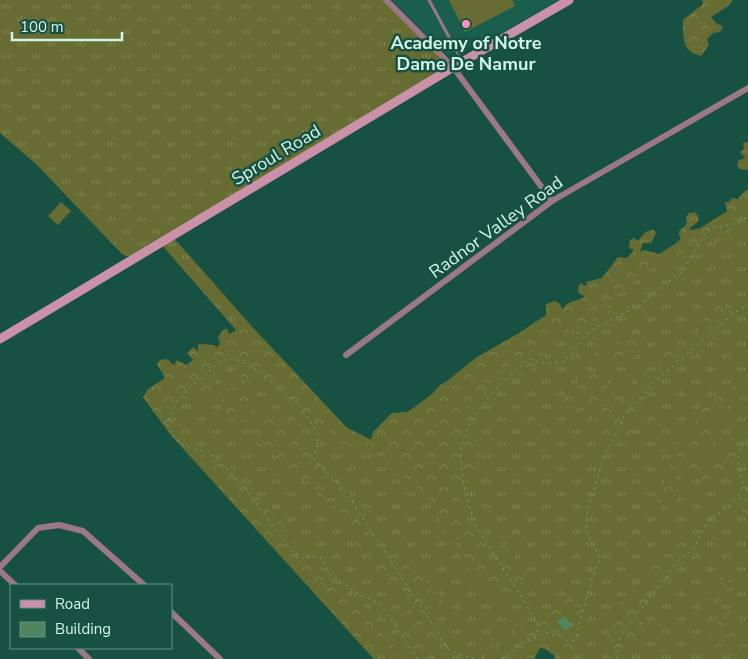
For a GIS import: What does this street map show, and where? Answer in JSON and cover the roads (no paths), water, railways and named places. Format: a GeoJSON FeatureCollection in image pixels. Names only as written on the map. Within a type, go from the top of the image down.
{"type":"FeatureCollection","features":[{"type":"Feature","properties":{"kind":"main road","name":"Sproul Road"},"geometry":{"type":"LineString","coordinates":[[0,339],[453,67],[569,0]]}},
{"type":"Feature","properties":{"kind":"street"},"geometry":{"type":"LineString","coordinates":[[386,0],[453,67],[552,201]]}},
{"type":"Feature","properties":{"kind":"street","name":"Radnor Valley Road"},"geometry":{"type":"LineString","coordinates":[[346,355],[552,201],[748,88]]}},
{"type":"Feature","properties":{"kind":"street"},"geometry":{"type":"LineString","coordinates":[[14,584],[0,569],[38,528],[59,525],[83,531],[143,584]]}},
{"type":"Feature","properties":{"kind":"street"},"geometry":{"type":"LineString","coordinates":[[172,613],[220,659]]}},
{"type":"Feature","properties":{"kind":"street"},"geometry":{"type":"LineString","coordinates":[[79,649],[89,659]]}},
{"type":"Feature","properties":{"kind":"lane"},"geometry":{"type":"LineString","coordinates":[[429,0],[462,62]]}},
{"type":"Feature","properties":{"kind":"place","name":"Academy of Notre Dame De Namur"},"geometry":{"type":"Point","coordinates":[466,24]}}]}
